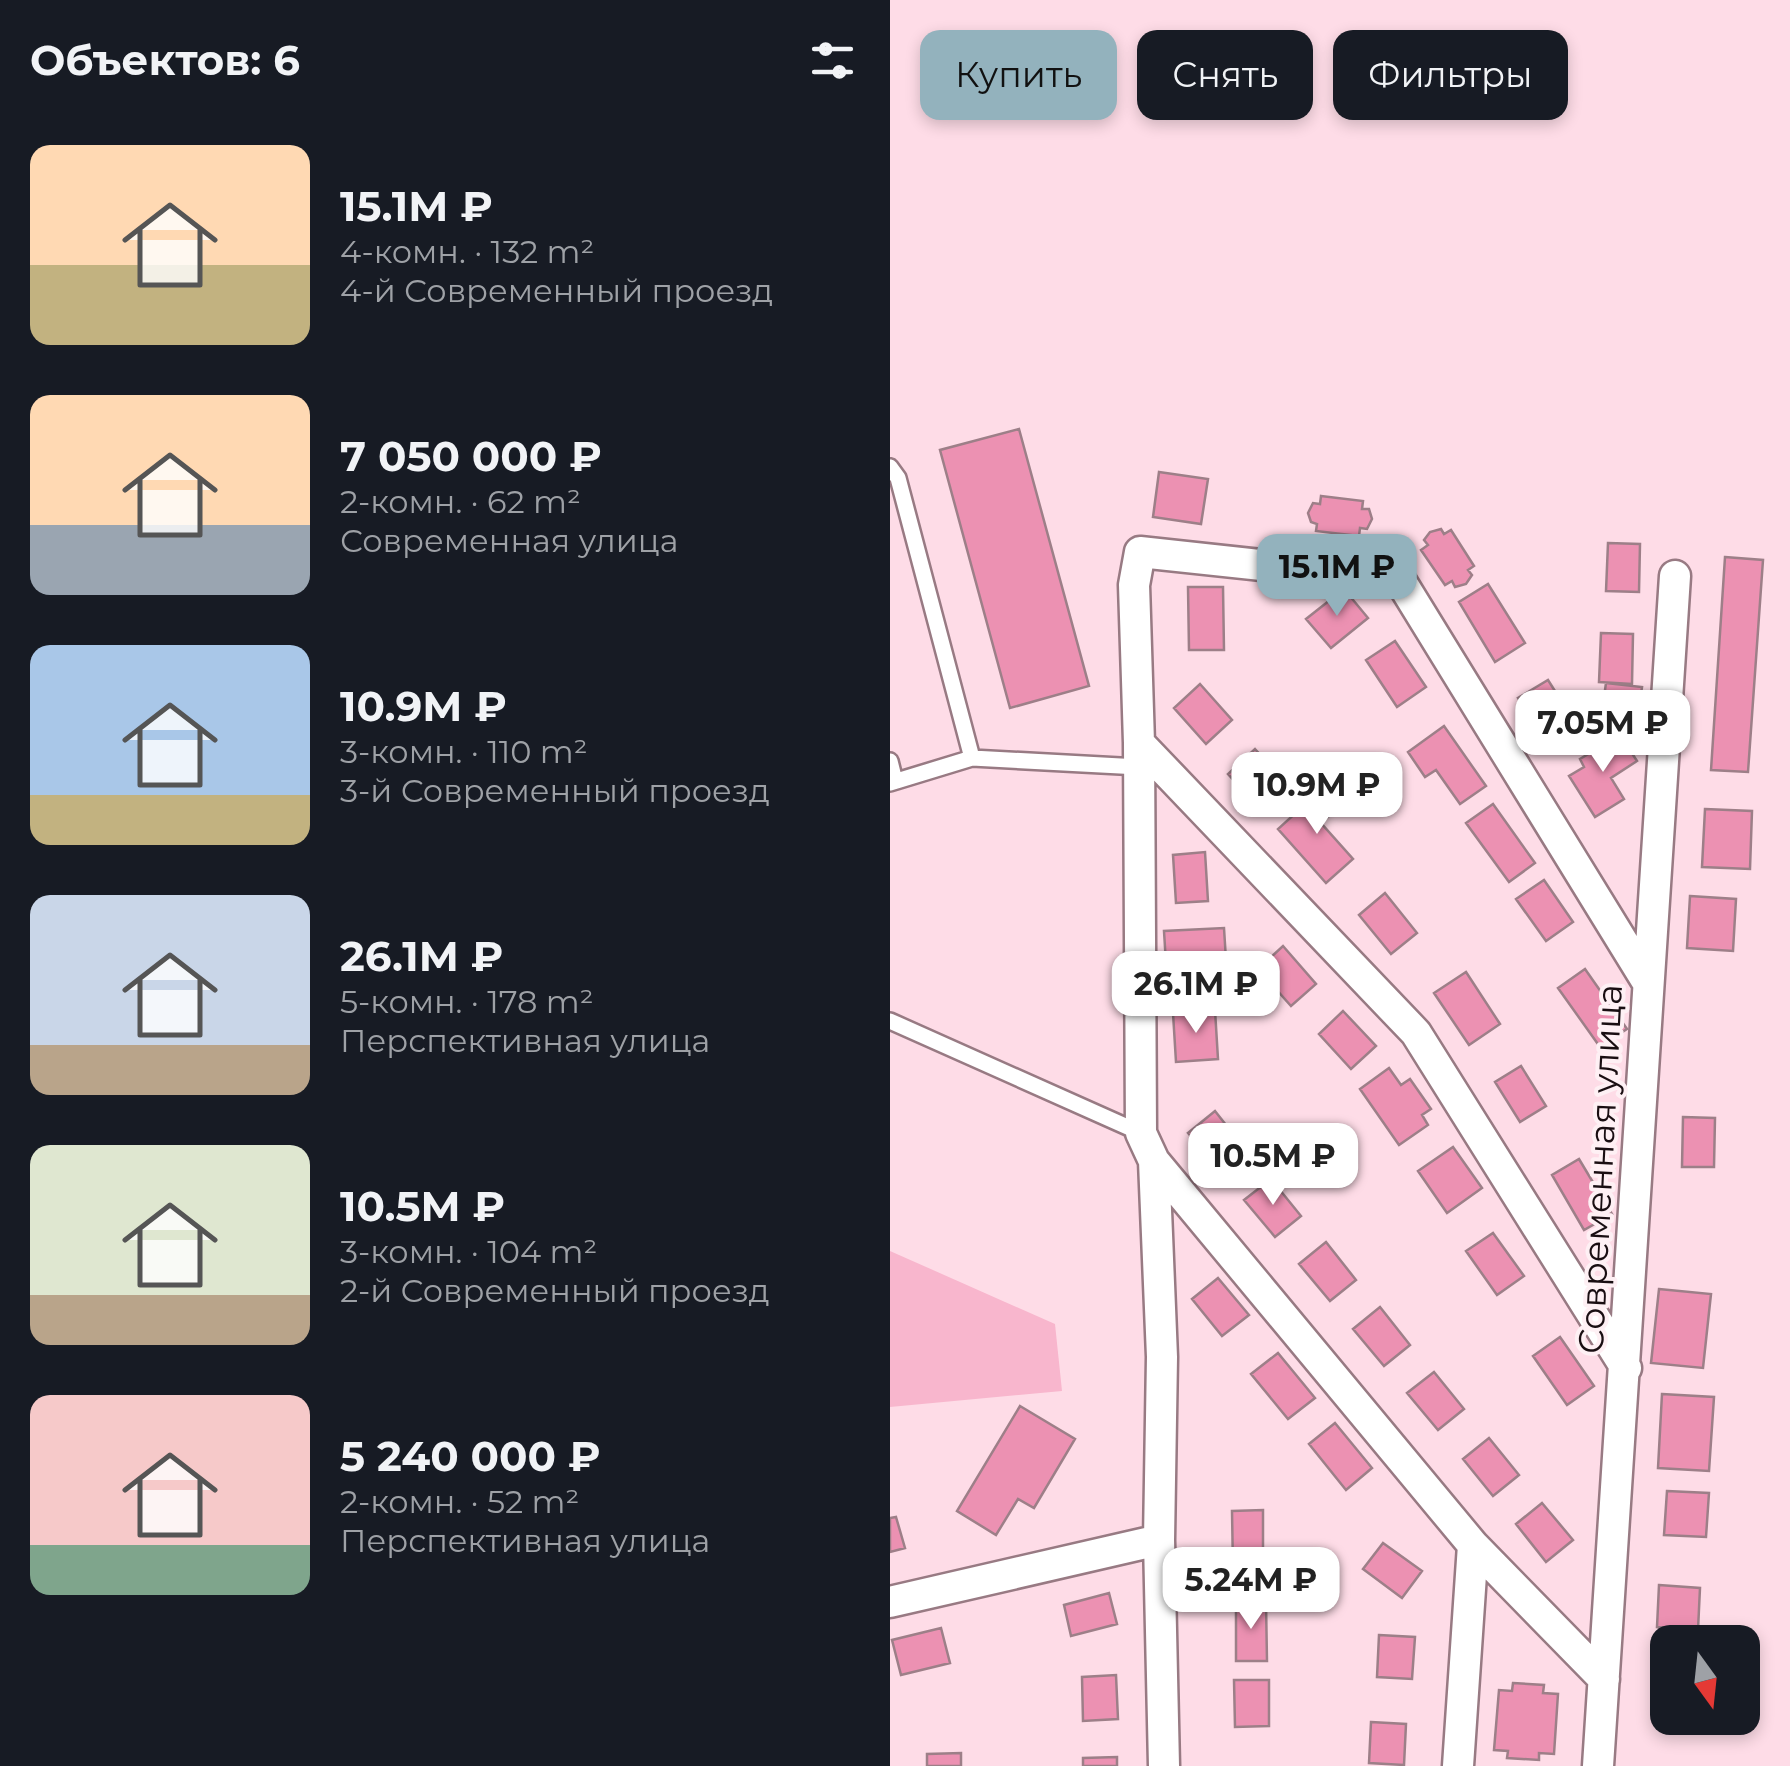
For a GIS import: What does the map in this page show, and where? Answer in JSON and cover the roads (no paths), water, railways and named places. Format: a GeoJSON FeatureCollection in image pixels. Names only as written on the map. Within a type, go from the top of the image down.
{"type":"FeatureCollection","features":[{"type":"Feature","properties":{"kind":"street"},"geometry":{"type":"LineString","coordinates":[[1604,1678],[1473,1546],[1154,1161],[1142,1133],[1134,585],[1140,552],[1400,580],[1648,983]]}},
{"type":"Feature","properties":{"kind":"street","name":"Современная улица"},"geometry":{"type":"LineString","coordinates":[[1598,1766],[1676,576]]}},
{"type":"Feature","properties":{"kind":"street"},"geometry":{"type":"LineString","coordinates":[[1139,755],[1416,1033],[1626,1368]]}},
{"type":"Feature","properties":{"kind":"street"},"geometry":{"type":"LineString","coordinates":[[1154,1161],[1162,1358],[1164,1766]]}},
{"type":"Feature","properties":{"kind":"street"},"geometry":{"type":"LineString","coordinates":[[890,1602],[1160,1540]]}},
{"type":"Feature","properties":{"kind":"street"},"geometry":{"type":"LineString","coordinates":[[1458,1766],[1473,1546]]}},
{"type":"Feature","properties":{"kind":"lane"},"geometry":{"type":"LineString","coordinates":[[890,467],[898,478],[972,758]]}},
{"type":"Feature","properties":{"kind":"lane"},"geometry":{"type":"LineString","coordinates":[[890,761],[893,782],[972,758],[1139,755]]}},
{"type":"Feature","properties":{"kind":"lane"},"geometry":{"type":"LineString","coordinates":[[890,1021],[1142,1133]]}}]}
